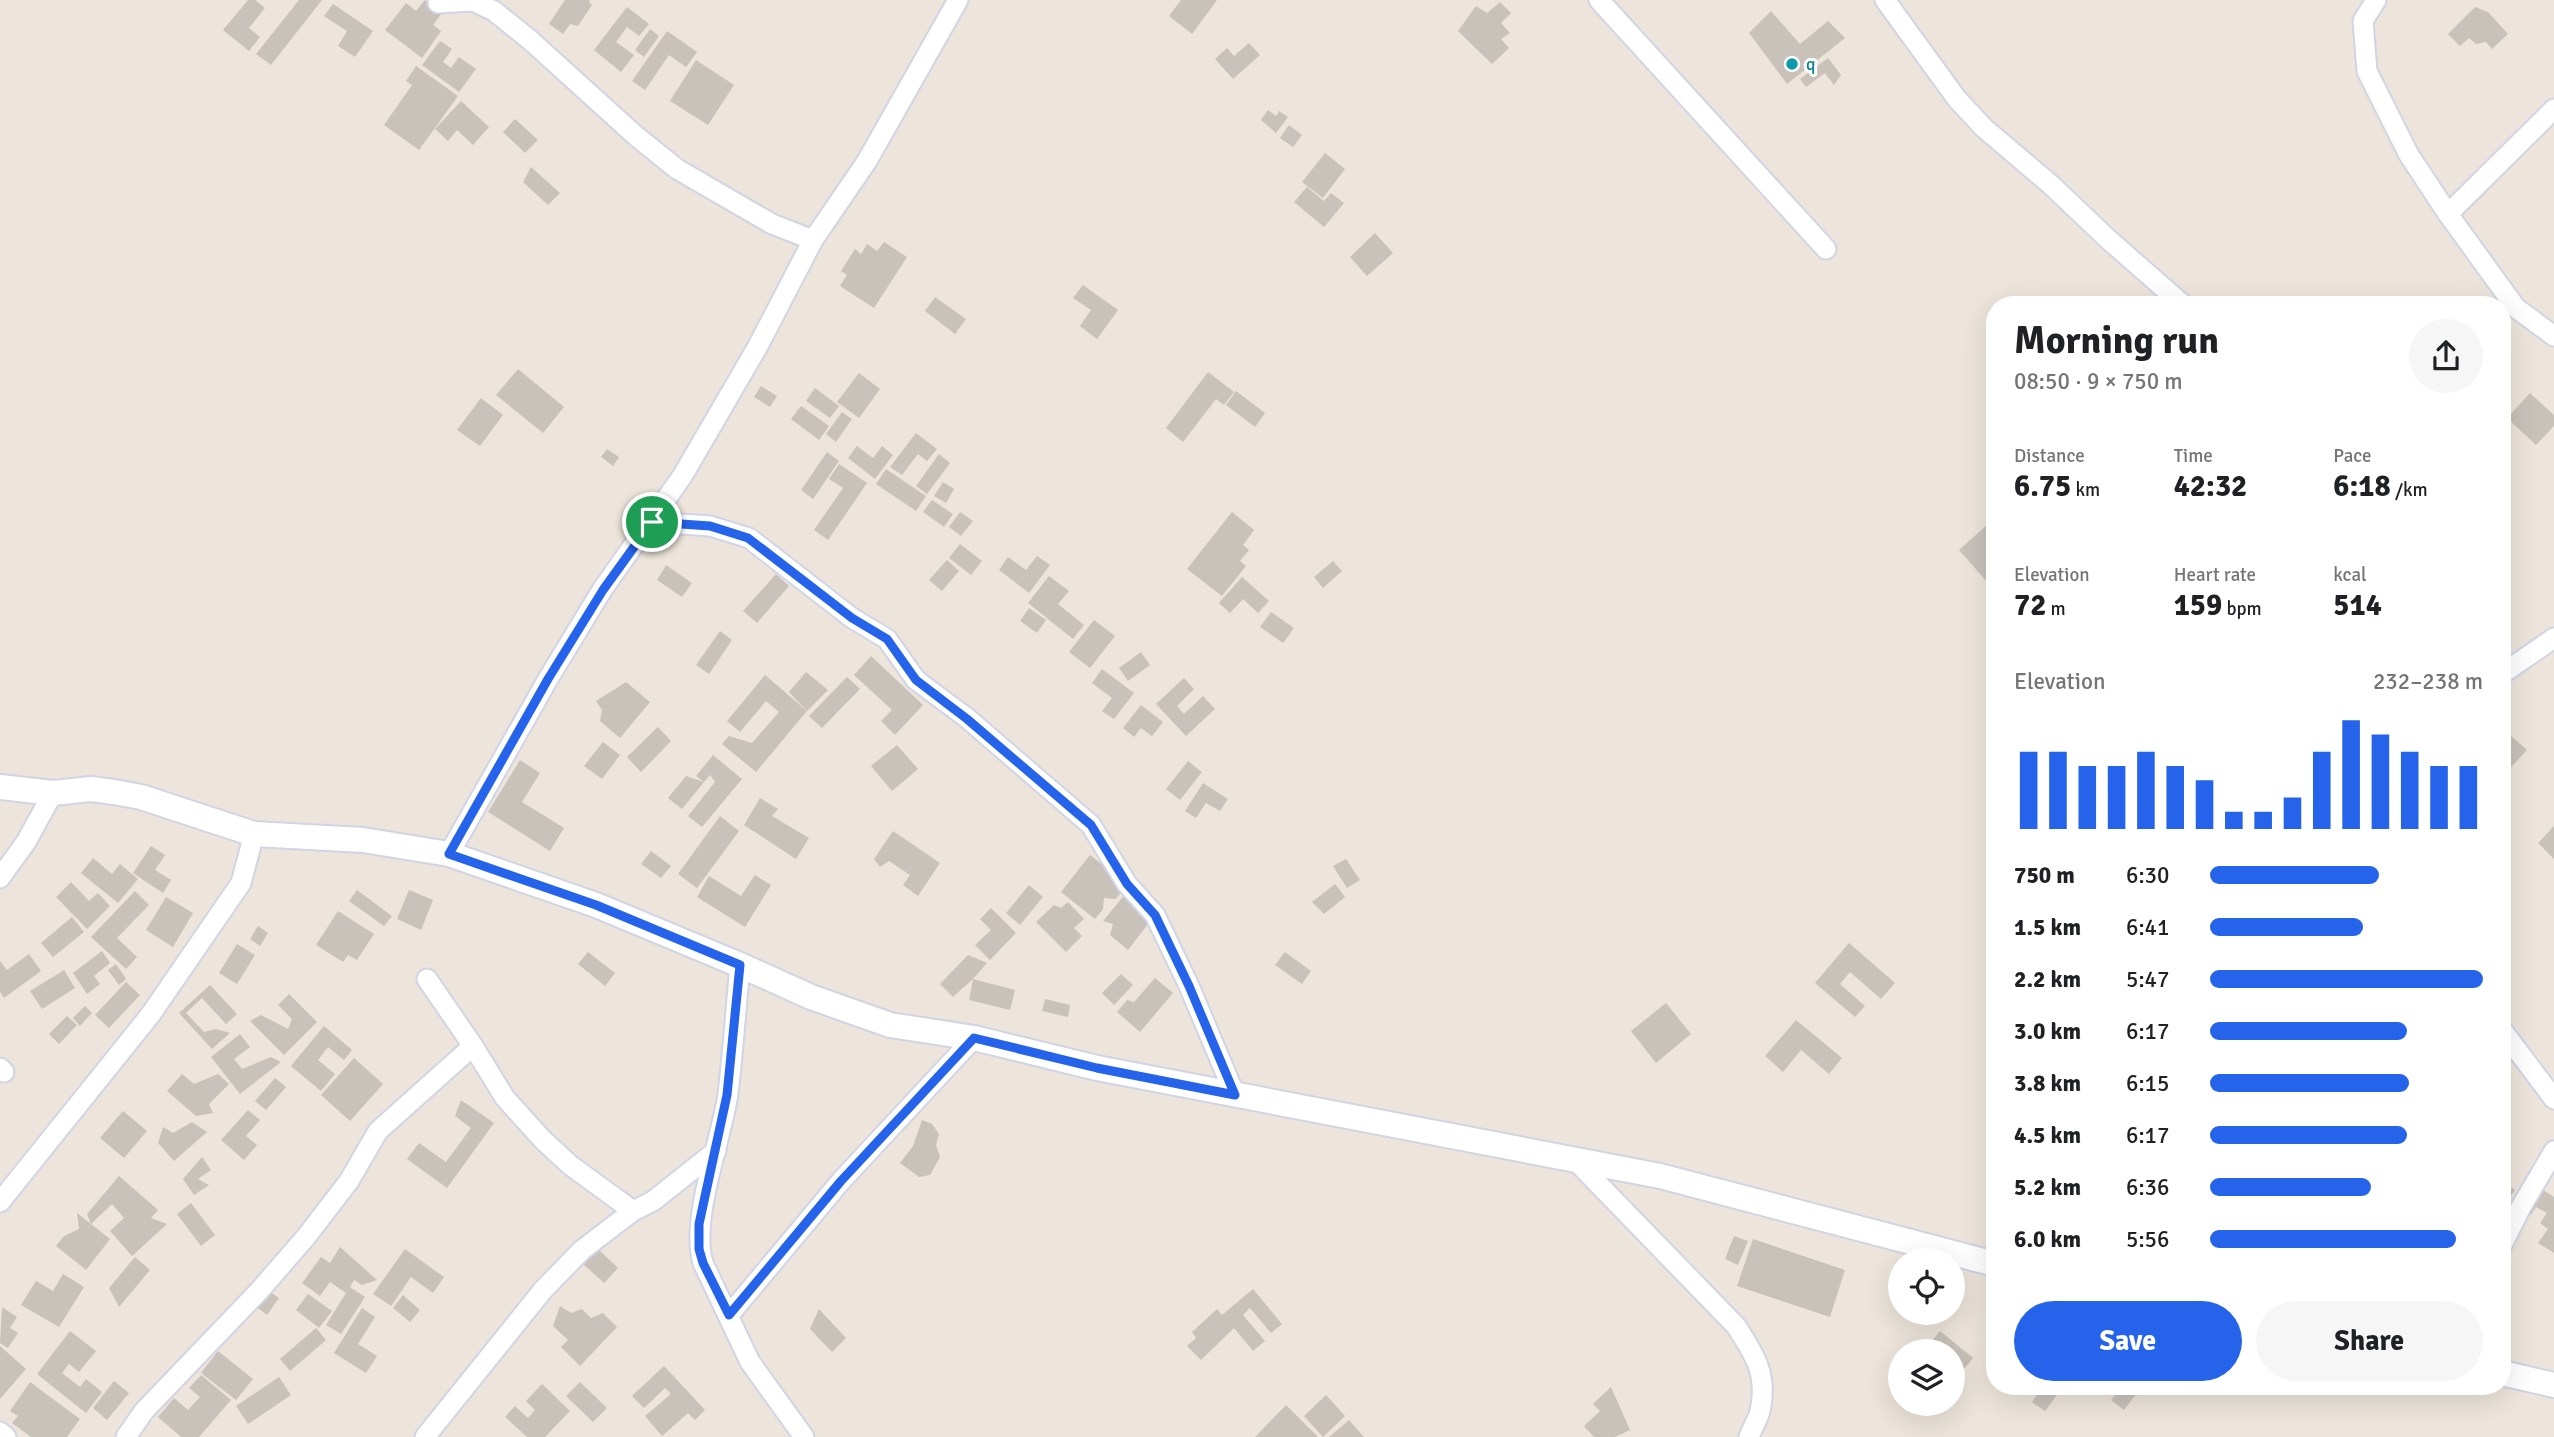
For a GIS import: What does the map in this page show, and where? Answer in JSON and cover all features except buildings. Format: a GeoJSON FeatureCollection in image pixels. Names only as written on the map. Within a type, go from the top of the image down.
{"type":"FeatureCollection","features":[{"type":"Feature","properties":{"kind":"street"},"geometry":{"type":"LineString","coordinates":[[449,854],[555,668],[603,590],[683,475],[758,346],[813,240],[867,161],[958,0]]}},
{"type":"Feature","properties":{"kind":"street"},"geometry":{"type":"LineString","coordinates":[[1599,0],[1826,249]]}},
{"type":"Feature","properties":{"kind":"street"},"geometry":{"type":"LineString","coordinates":[[1885,0],[1957,99],[1984,128],[2173,296]]}},
{"type":"Feature","properties":{"kind":"street"},"geometry":{"type":"LineString","coordinates":[[2376,0],[2363,21],[2367,71],[2409,155],[2507,296]]}},
{"type":"Feature","properties":{"kind":"street"},"geometry":{"type":"LineString","coordinates":[[438,3],[473,1],[494,10],[677,169],[772,224],[813,240]]}},
{"type":"Feature","properties":{"kind":"street"},"geometry":{"type":"LineString","coordinates":[[2448,214],[2554,109]]}},
{"type":"Feature","properties":{"kind":"street"},"geometry":{"type":"LineString","coordinates":[[2511,301],[2516,308],[2554,336]]}},
{"type":"Feature","properties":{"kind":"street"},"geometry":{"type":"LineString","coordinates":[[652,522],[710,526],[748,538],[852,618],[887,639],[916,680],[967,719],[1091,825],[1127,884],[1155,915],[1189,986],[1235,1095]]}},
{"type":"Feature","properties":{"kind":"street"},"geometry":{"type":"LineString","coordinates":[[2511,668],[2554,638]]}},
{"type":"Feature","properties":{"kind":"street"},"geometry":{"type":"LineString","coordinates":[[0,787],[53,793],[91,789],[141,797],[254,834],[363,840],[449,854],[596,905],[740,965],[811,998],[890,1025],[974,1038],[1097,1068],[1660,1176],[1986,1262]]}},
{"type":"Feature","properties":{"kind":"street"},"geometry":{"type":"LineString","coordinates":[[0,878],[26,842],[53,793]]}},
{"type":"Feature","properties":{"kind":"street"},"geometry":{"type":"LineString","coordinates":[[0,1202],[151,1014],[241,883],[254,834]]}},
{"type":"Feature","properties":{"kind":"street"},"geometry":{"type":"LineString","coordinates":[[740,965],[727,1095],[699,1224],[699,1249],[703,1263],[750,1362],[804,1437]]}},
{"type":"Feature","properties":{"kind":"street"},"geometry":{"type":"LineString","coordinates":[[427,979],[505,1098],[570,1165],[634,1212]]}},
{"type":"Feature","properties":{"kind":"street"},"geometry":{"type":"LineString","coordinates":[[729,1315],[841,1181],[974,1038]]}},
{"type":"Feature","properties":{"kind":"street"},"geometry":{"type":"LineString","coordinates":[[2511,1042],[2554,1099]]}},
{"type":"Feature","properties":{"kind":"street"},"geometry":{"type":"LineString","coordinates":[[126,1437],[144,1411],[259,1291],[306,1237],[349,1181],[378,1131],[473,1046]]}},
{"type":"Feature","properties":{"kind":"street"},"geometry":{"type":"LineString","coordinates":[[2511,1227],[2554,1151]]}},
{"type":"Feature","properties":{"kind":"street"},"geometry":{"type":"LineString","coordinates":[[426,1437],[543,1290],[582,1250],[653,1201],[716,1152]]}},
{"type":"Feature","properties":{"kind":"street"},"geometry":{"type":"LineString","coordinates":[[1575,1160],[1737,1326],[1758,1358],[1761,1377],[1760,1411],[1748,1437]]}},
{"type":"Feature","properties":{"kind":"street"},"geometry":{"type":"LineString","coordinates":[[2511,1375],[2554,1385]]}},
{"type":"Feature","properties":{"kind":"street"},"geometry":{"type":"LineString","coordinates":[[0,1433],[6,1437]]}},
{"type":"Feature","properties":{"kind":"place","name":"q"},"geometry":{"type":"Point","coordinates":[1792,64]}},
{"type":"Feature","properties":{"kind":"route"},"geometry":{"type":"LineString","coordinates":[[652,522],[710,526],[748,538],[852,618],[887,639],[916,680],[967,719],[1091,825],[1127,884],[1155,915],[1189,986],[1235,1095],[1097,1068],[974,1038],[841,1181],[729,1315],[703,1263],[699,1249],[699,1224],[727,1095],[740,965],[596,905],[449,854],[548,679],[603,590],[652,522]]}}]}
